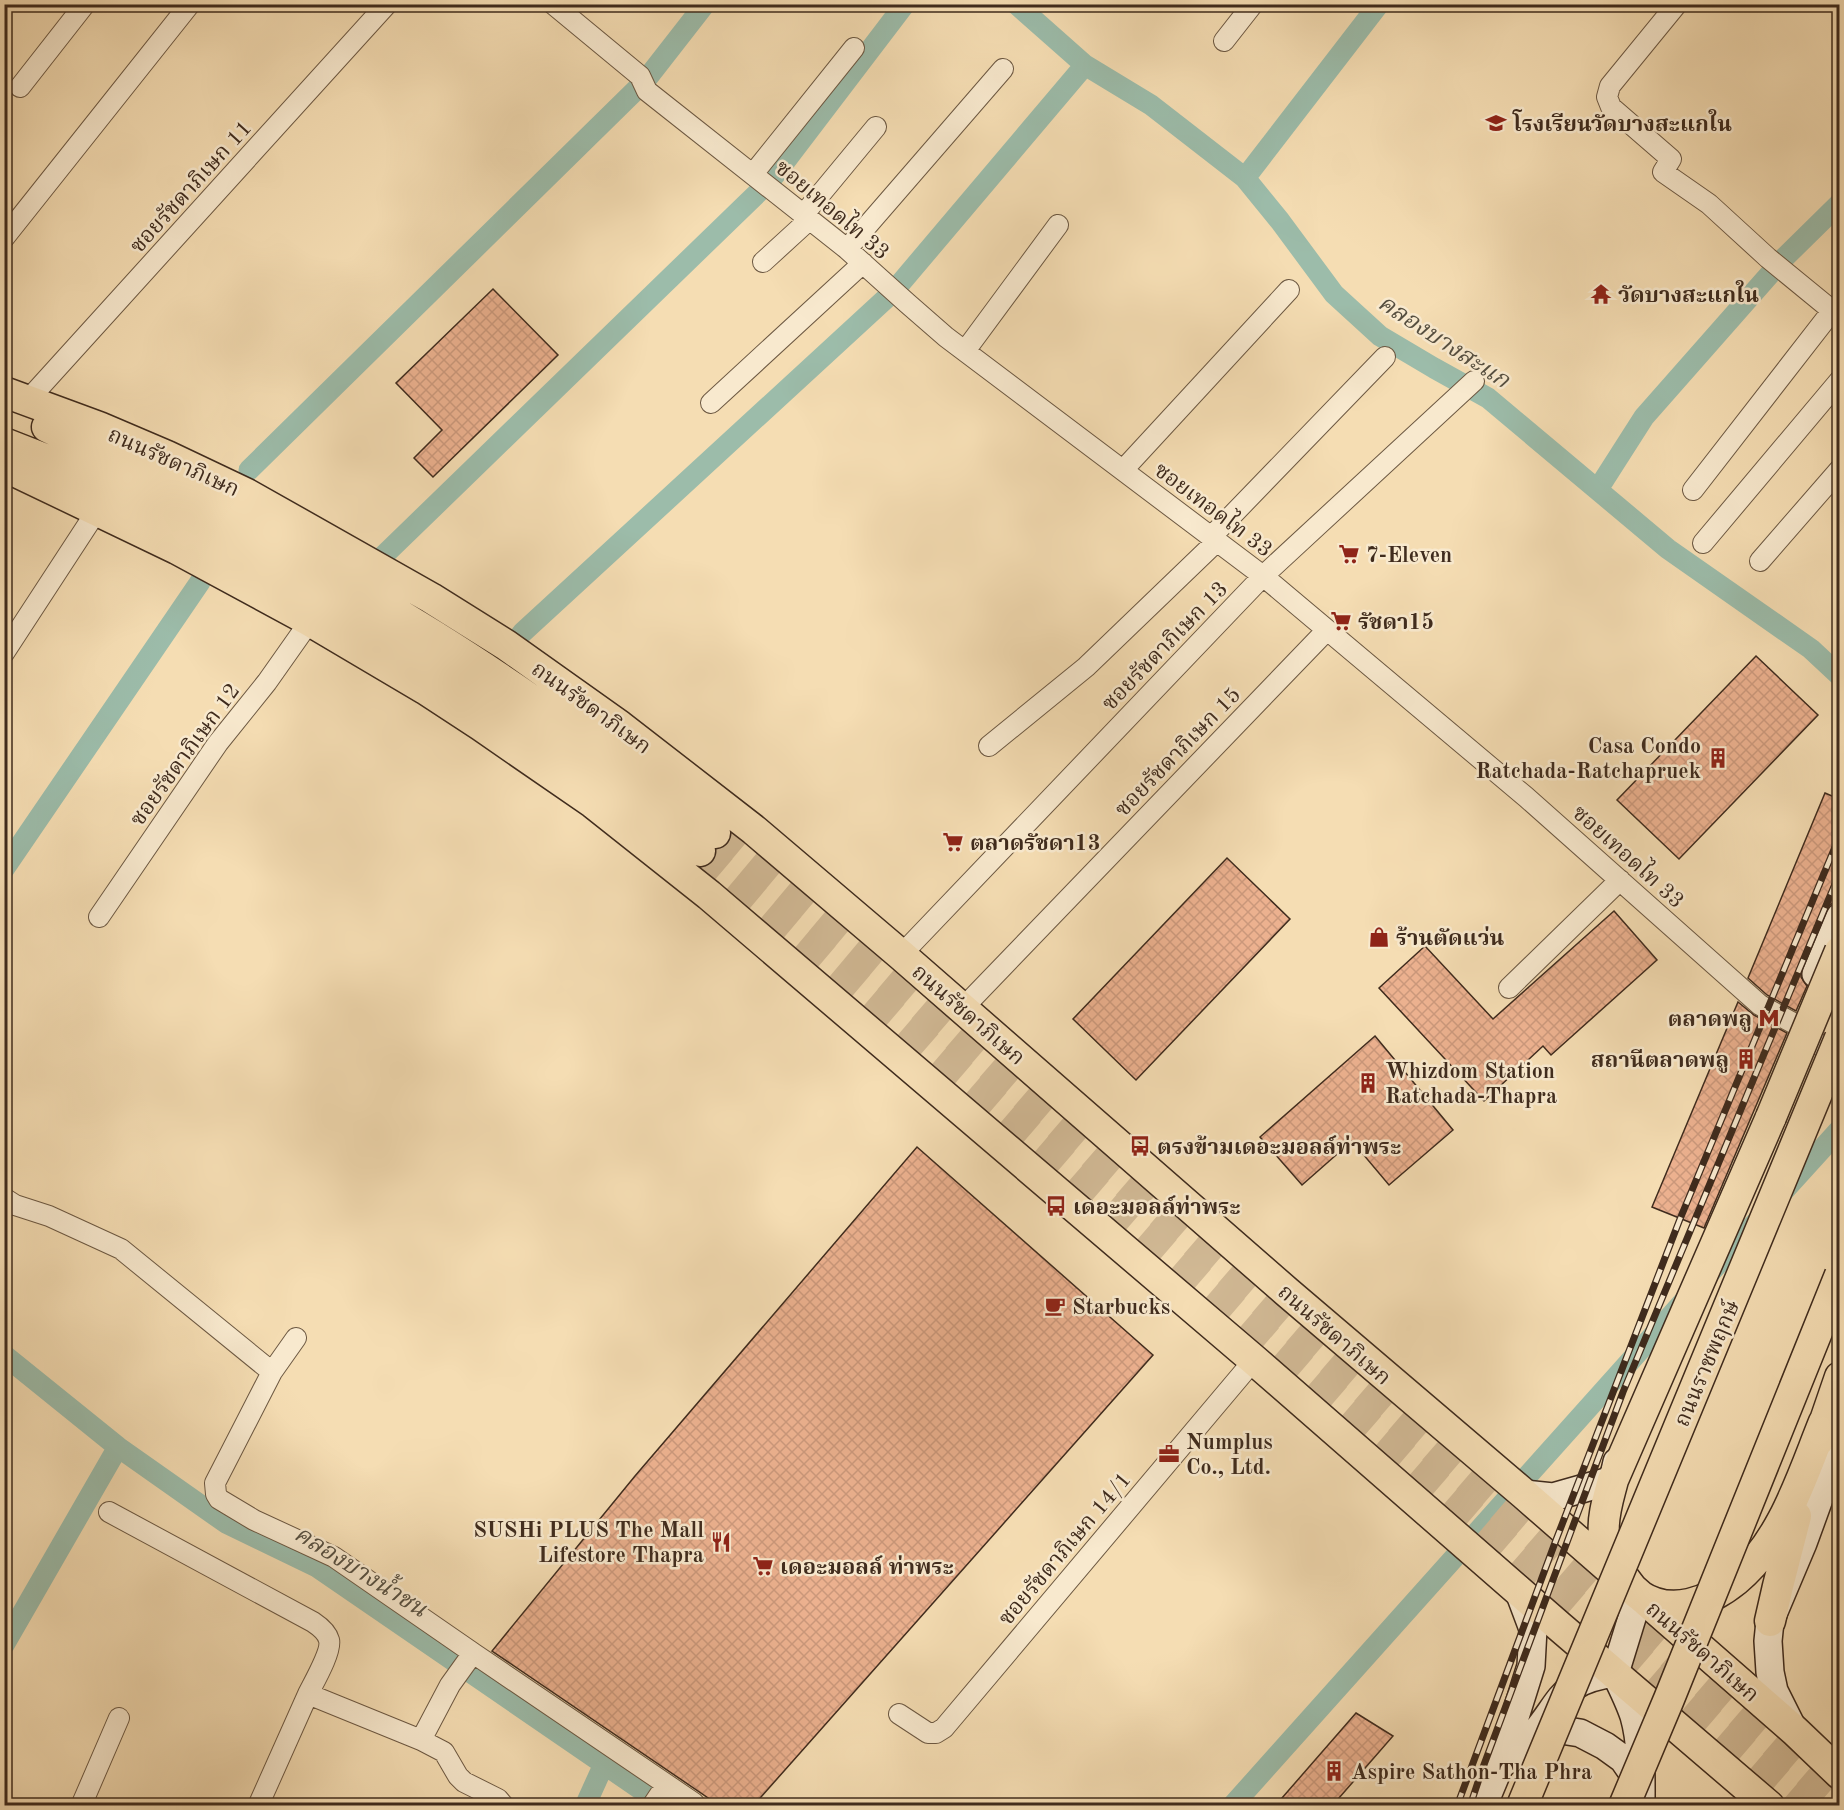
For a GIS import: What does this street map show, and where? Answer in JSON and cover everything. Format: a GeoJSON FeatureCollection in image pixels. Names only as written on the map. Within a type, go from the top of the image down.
{"type":"FeatureCollection","features":[{"type":"Feature","properties":{"kind":"main road"},"geometry":{"type":"LineString","coordinates":[[4,443],[96,479],[151,505],[332,602],[419,654],[707,842],[622,763],[435,636],[344,581],[12,400]]}},
{"type":"Feature","properties":{"kind":"main road","name":"ถนนรัชดาภิเษก"},"geometry":{"type":"LineString","coordinates":[[12,400],[167,456],[247,494],[431,598],[506,645],[576,694],[709,794],[808,875],[1278,1285],[1524,1494],[1795,1731],[1839,1774]]}},
{"type":"Feature","properties":{"kind":"main road"},"geometry":{"type":"LineString","coordinates":[[4,466],[98,509],[215,568],[310,621],[480,724],[650,846],[1254,1360],[1769,1806]]}},
{"type":"Feature","properties":{"kind":"main road"},"geometry":{"type":"LineString","coordinates":[[1832,1432],[1779,1527],[1764,1548],[1736,1579],[1703,1600],[1682,1606],[1664,1606],[1639,1595],[1614,1566],[1607,1550],[1604,1533],[1607,1506],[1621,1442],[1634,1402],[1839,917]]}},
{"type":"Feature","properties":{"kind":"main road"},"geometry":{"type":"LineString","coordinates":[[1613,1480],[1771,1117],[1839,951]]}},
{"type":"Feature","properties":{"kind":"main road","name":"ถนนราชพฤกษ์"},"geometry":{"type":"LineString","coordinates":[[1522,1806],[1839,1038]]}},
{"type":"Feature","properties":{"kind":"main road"},"geometry":{"type":"LineString","coordinates":[[1635,1799],[1690,1647],[1839,1275]]}},
{"type":"Feature","properties":{"kind":"main road"},"geometry":{"type":"LineString","coordinates":[[1795,1731],[1774,1691],[1768,1641],[1770,1621],[1788,1546],[1832,1432],[1839,1377]]}},
{"type":"Feature","properties":{"kind":"main road"},"geometry":{"type":"LineString","coordinates":[[1524,1494],[1554,1497],[1613,1480]]}},
{"type":"Feature","properties":{"kind":"main road"},"geometry":{"type":"LineString","coordinates":[[1483,1806],[1500,1765],[1532,1666],[1533,1629],[1518,1589]]}},
{"type":"Feature","properties":{"kind":"main road"},"geometry":{"type":"LineString","coordinates":[[1635,1799],[1638,1743],[1634,1718],[1628,1699],[1614,1673],[1639,1595]]}},
{"type":"Feature","properties":{"kind":"main road"},"geometry":{"type":"LineString","coordinates":[[1500,1765],[1529,1740],[1564,1692],[1580,1681],[1614,1673]]}},
{"type":"Feature","properties":{"kind":"main road"},"geometry":{"type":"LineString","coordinates":[[1529,1740],[1561,1730],[1580,1733],[1605,1746],[1623,1759],[1635,1799]]}},
{"type":"Feature","properties":{"kind":"street"},"geometry":{"type":"LineString","coordinates":[[20,87],[85,4]]}},
{"type":"Feature","properties":{"kind":"street"},"geometry":{"type":"LineString","coordinates":[[4,238],[190,4]]}},
{"type":"Feature","properties":{"kind":"street","name":"ซอยรัชดาภิเษก 11"},"geometry":{"type":"LineString","coordinates":[[12,400],[387,4]]}},
{"type":"Feature","properties":{"kind":"street","name":"ซอยเทอดไท 33"},"geometry":{"type":"LineString","coordinates":[[553,4],[644,84],[848,249],[907,303],[965,351],[1263,576],[1526,797],[1760,1005],[1795,1024],[1839,1061]]}},
{"type":"Feature","properties":{"kind":"street"},"geometry":{"type":"LineString","coordinates":[[1224,41],[1253,4]]}},
{"type":"Feature","properties":{"kind":"street"},"geometry":{"type":"LineString","coordinates":[[1677,4],[1610,86],[1606,97],[1611,107],[1671,159],[1663,172],[1708,204],[1768,258],[1836,314],[1693,490]]}},
{"type":"Feature","properties":{"kind":"street"},"geometry":{"type":"LineString","coordinates":[[753,174],[854,48]]}},
{"type":"Feature","properties":{"kind":"street"},"geometry":{"type":"LineString","coordinates":[[848,249],[1003,69]]}},
{"type":"Feature","properties":{"kind":"street"},"geometry":{"type":"LineString","coordinates":[[763,262],[807,216],[876,127]]}},
{"type":"Feature","properties":{"kind":"street"},"geometry":{"type":"LineString","coordinates":[[965,351],[1058,225]]}},
{"type":"Feature","properties":{"kind":"street"},"geometry":{"type":"LineString","coordinates":[[711,403],[862,263]]}},
{"type":"Feature","properties":{"kind":"street"},"geometry":{"type":"LineString","coordinates":[[1123,470],[1289,290]]}},
{"type":"Feature","properties":{"kind":"street"},"geometry":{"type":"LineString","coordinates":[[989,747],[1086,667],[1214,539],[1385,357]]}},
{"type":"Feature","properties":{"kind":"street"},"geometry":{"type":"LineString","coordinates":[[1703,543],[1839,380]]}},
{"type":"Feature","properties":{"kind":"street","name":"ซอยรัชดาภิเษก 13"},"geometry":{"type":"LineString","coordinates":[[901,955],[1263,576],[1474,381]]}},
{"type":"Feature","properties":{"kind":"street"},"geometry":{"type":"LineString","coordinates":[[1760,561],[1839,469]]}},
{"type":"Feature","properties":{"kind":"street"},"geometry":{"type":"LineString","coordinates":[[4,653],[98,509]]}},
{"type":"Feature","properties":{"kind":"street","name":"ซอยรัชดาภิเษก 12"},"geometry":{"type":"LineString","coordinates":[[99,917],[218,743],[267,682],[310,621]]}},
{"type":"Feature","properties":{"kind":"street","name":"ซอยรัชดาภิเษก 15"},"geometry":{"type":"LineString","coordinates":[[962,1009],[1327,630]]}},
{"type":"Feature","properties":{"kind":"street"},"geometry":{"type":"LineString","coordinates":[[1509,988],[1620,880]]}},
{"type":"Feature","properties":{"kind":"street"},"geometry":{"type":"LineString","coordinates":[[4,1198],[15,1205],[49,1216],[121,1249],[272,1372]]}},
{"type":"Feature","properties":{"kind":"street"},"geometry":{"type":"LineString","coordinates":[[296,1338],[272,1372],[215,1483],[219,1499],[254,1521],[334,1557],[659,1795],[694,1803]]}},
{"type":"Feature","properties":{"kind":"street","name":"ซอยรัชดาภิเษก 14/1"},"geometry":{"type":"LineString","coordinates":[[899,1714],[928,1733],[936,1733],[944,1728],[1254,1360]]}},
{"type":"Feature","properties":{"kind":"street"},"geometry":{"type":"LineString","coordinates":[[109,1512],[313,1622],[321,1628],[329,1640],[329,1649],[258,1806]]}},
{"type":"Feature","properties":{"kind":"street"},"geometry":{"type":"LineString","coordinates":[[421,1740],[450,1685],[471,1657]]}},
{"type":"Feature","properties":{"kind":"street"},"geometry":{"type":"LineString","coordinates":[[308,1694],[421,1740],[444,1752],[464,1782],[498,1799],[504,1806]]}},
{"type":"Feature","properties":{"kind":"street"},"geometry":{"type":"LineString","coordinates":[[81,1806],[119,1718]]}},
{"type":"Feature","properties":{"kind":"building"},"geometry":{"type":"Polygon","coordinates":[[[493,289],[558,355],[433,477],[414,458],[442,430],[396,383],[493,289]]]}},
{"type":"Feature","properties":{"kind":"building","name":"Casa Condo Ratchada-Ratchapruek"},"geometry":{"type":"Polygon","coordinates":[[[1756,656],[1818,715],[1679,859],[1617,800],[1756,656]]]}},
{"type":"Feature","properties":{"kind":"building"},"geometry":{"type":"Polygon","coordinates":[[[1825,793],[1839,799],[1839,902],[1831,904],[1825,911],[1801,968],[1801,977],[1807,986],[1796,1011],[1767,995],[1748,978],[1825,793]]]}},
{"type":"Feature","properties":{"kind":"building"},"geometry":{"type":"Polygon","coordinates":[[[1227,858],[1290,919],[1136,1080],[1073,1019],[1227,858]]]}},
{"type":"Feature","properties":{"kind":"building"},"geometry":{"type":"Polygon","coordinates":[[[1614,911],[1657,960],[1551,1055],[1543,1046],[1484,1101],[1379,988],[1425,946],[1493,1019],[1614,911]]]}},
{"type":"Feature","properties":{"kind":"building"},"geometry":{"type":"Polygon","coordinates":[[[1738,1002],[1754,1015],[1787,1033],[1704,1228],[1652,1207],[1738,1002]]]}},
{"type":"Feature","properties":{"kind":"building","name":"Whizdom Station Ratchada-Thapra"},"geometry":{"type":"Polygon","coordinates":[[[1375,1036],[1453,1130],[1389,1185],[1352,1141],[1302,1185],[1260,1137],[1375,1036]]]}},
{"type":"Feature","properties":{"kind":"building","name":"เดอะมอลล์ ท่าพระ"},"geometry":{"type":"Polygon","coordinates":[[[917,1147],[1153,1355],[753,1806],[720,1806],[492,1651],[635,1476],[917,1147]]]}},
{"type":"Feature","properties":{"kind":"building","name":"Aspire Sathon-Tha Phra"},"geometry":{"type":"Polygon","coordinates":[[[1356,1713],[1393,1736],[1332,1806],[1275,1806],[1356,1713]]]}},
{"type":"Feature","properties":{"kind":"waterway"},"geometry":{"type":"LineString","coordinates":[[249,470],[645,81],[705,4]]}},
{"type":"Feature","properties":{"kind":"waterway"},"geometry":{"type":"LineString","coordinates":[[380,559],[771,180],[905,4]]}},
{"type":"Feature","properties":{"kind":"waterway","name":"คลองบางสะแก"},"geometry":{"type":"LineString","coordinates":[[1016,4],[1085,65],[1151,105],[1245,178],[1334,294],[1380,336],[1488,398],[1668,549],[1811,649],[1840,676]]}},
{"type":"Feature","properties":{"kind":"waterway"},"geometry":{"type":"LineString","coordinates":[[1245,178],[1379,4]]}},
{"type":"Feature","properties":{"kind":"waterway"},"geometry":{"type":"LineString","coordinates":[[522,633],[893,292],[1085,65]]}},
{"type":"Feature","properties":{"kind":"waterway"},"geometry":{"type":"LineString","coordinates":[[1598,489],[1644,417],[1785,257],[1840,203]]}},
{"type":"Feature","properties":{"kind":"waterway"},"geometry":{"type":"LineString","coordinates":[[4,869],[200,582]]}},
{"type":"Feature","properties":{"kind":"waterway"},"geometry":{"type":"LineString","coordinates":[[1782,1193],[1840,1129]]}},
{"type":"Feature","properties":{"kind":"waterway"},"geometry":{"type":"LineString","coordinates":[[1709,1274],[1759,1219]]}},
{"type":"Feature","properties":{"kind":"waterway"},"geometry":{"type":"LineString","coordinates":[[1232,1806],[1684,1301]]}},
{"type":"Feature","properties":{"kind":"waterway","name":"คลองบางน้ำชน"},"geometry":{"type":"LineString","coordinates":[[4,1355],[118,1447],[226,1523],[317,1567],[665,1806]]}},
{"type":"Feature","properties":{"kind":"waterway"},"geometry":{"type":"LineString","coordinates":[[4,1645],[118,1447]]}},
{"type":"Feature","properties":{"kind":"waterway"},"geometry":{"type":"LineString","coordinates":[[585,1806],[604,1764]]}},
{"type":"Feature","properties":{"kind":"tunnel"},"geometry":{"type":"LineString","coordinates":[[715,833],[898,987],[1840,1801]]}},
{"type":"Feature","properties":{"kind":"tunnel"},"geometry":{"type":"LineString","coordinates":[[700,851],[882,1005],[1809,1806]]}},
{"type":"Feature","properties":{"kind":"railway"},"geometry":{"type":"LineString","coordinates":[[1457,1806],[1556,1540],[1680,1219],[1840,835]]}},
{"type":"Feature","properties":{"kind":"railway"},"geometry":{"type":"LineString","coordinates":[[1470,1806],[1623,1392],[1840,872]]}},
{"type":"Feature","properties":{"kind":"place","name":"โรงเรียนวัดบางสะแกใน"},"geometry":{"type":"Point","coordinates":[1496,123]}},
{"type":"Feature","properties":{"kind":"place","name":"วัดบางสะแกใน"},"geometry":{"type":"Point","coordinates":[1601,294]}},
{"type":"Feature","properties":{"kind":"place","name":"7-Eleven"},"geometry":{"type":"Point","coordinates":[1349,554]}},
{"type":"Feature","properties":{"kind":"place","name":"รัชดา15"},"geometry":{"type":"Point","coordinates":[1341,621]}},
{"type":"Feature","properties":{"kind":"place","name":"Casa Condo Ratchada-Ratchapruek"},"geometry":{"type":"Point","coordinates":[1718,758]}},
{"type":"Feature","properties":{"kind":"place","name":"ตลาดรัชดา13"},"geometry":{"type":"Point","coordinates":[953,842]}},
{"type":"Feature","properties":{"kind":"place","name":"ร้านตัดแว่น"},"geometry":{"type":"Point","coordinates":[1379,937]}},
{"type":"Feature","properties":{"kind":"place","name":"ตลาดพลู"},"geometry":{"type":"Point","coordinates":[1769,1018]}},
{"type":"Feature","properties":{"kind":"place","name":"สถานีตลาดพลู"},"geometry":{"type":"Point","coordinates":[1746,1059]}},
{"type":"Feature","properties":{"kind":"place","name":"Whizdom Station Ratchada-Thapra"},"geometry":{"type":"Point","coordinates":[1368,1083]}},
{"type":"Feature","properties":{"kind":"place","name":"ตรงข้ามเดอะมอลล์ท่าพระ"},"geometry":{"type":"Point","coordinates":[1140,1146]}},
{"type":"Feature","properties":{"kind":"place","name":"เดอะมอลล์ท่าพระ"},"geometry":{"type":"Point","coordinates":[1056,1206]}},
{"type":"Feature","properties":{"kind":"place","name":"Starbucks"},"geometry":{"type":"Point","coordinates":[1055,1306]}},
{"type":"Feature","properties":{"kind":"place","name":"Numplus Co., Ltd."},"geometry":{"type":"Point","coordinates":[1169,1454]}},
{"type":"Feature","properties":{"kind":"place","name":"SUSHi PLUS The Mall Lifestore Thapra"},"geometry":{"type":"Point","coordinates":[721,1542]}},
{"type":"Feature","properties":{"kind":"place","name":"เดอะมอลล์ ท่าพระ"},"geometry":{"type":"Point","coordinates":[763,1566]}},
{"type":"Feature","properties":{"kind":"place","name":"Aspire Sathon-Tha Phra"},"geometry":{"type":"Point","coordinates":[1334,1771]}}]}
